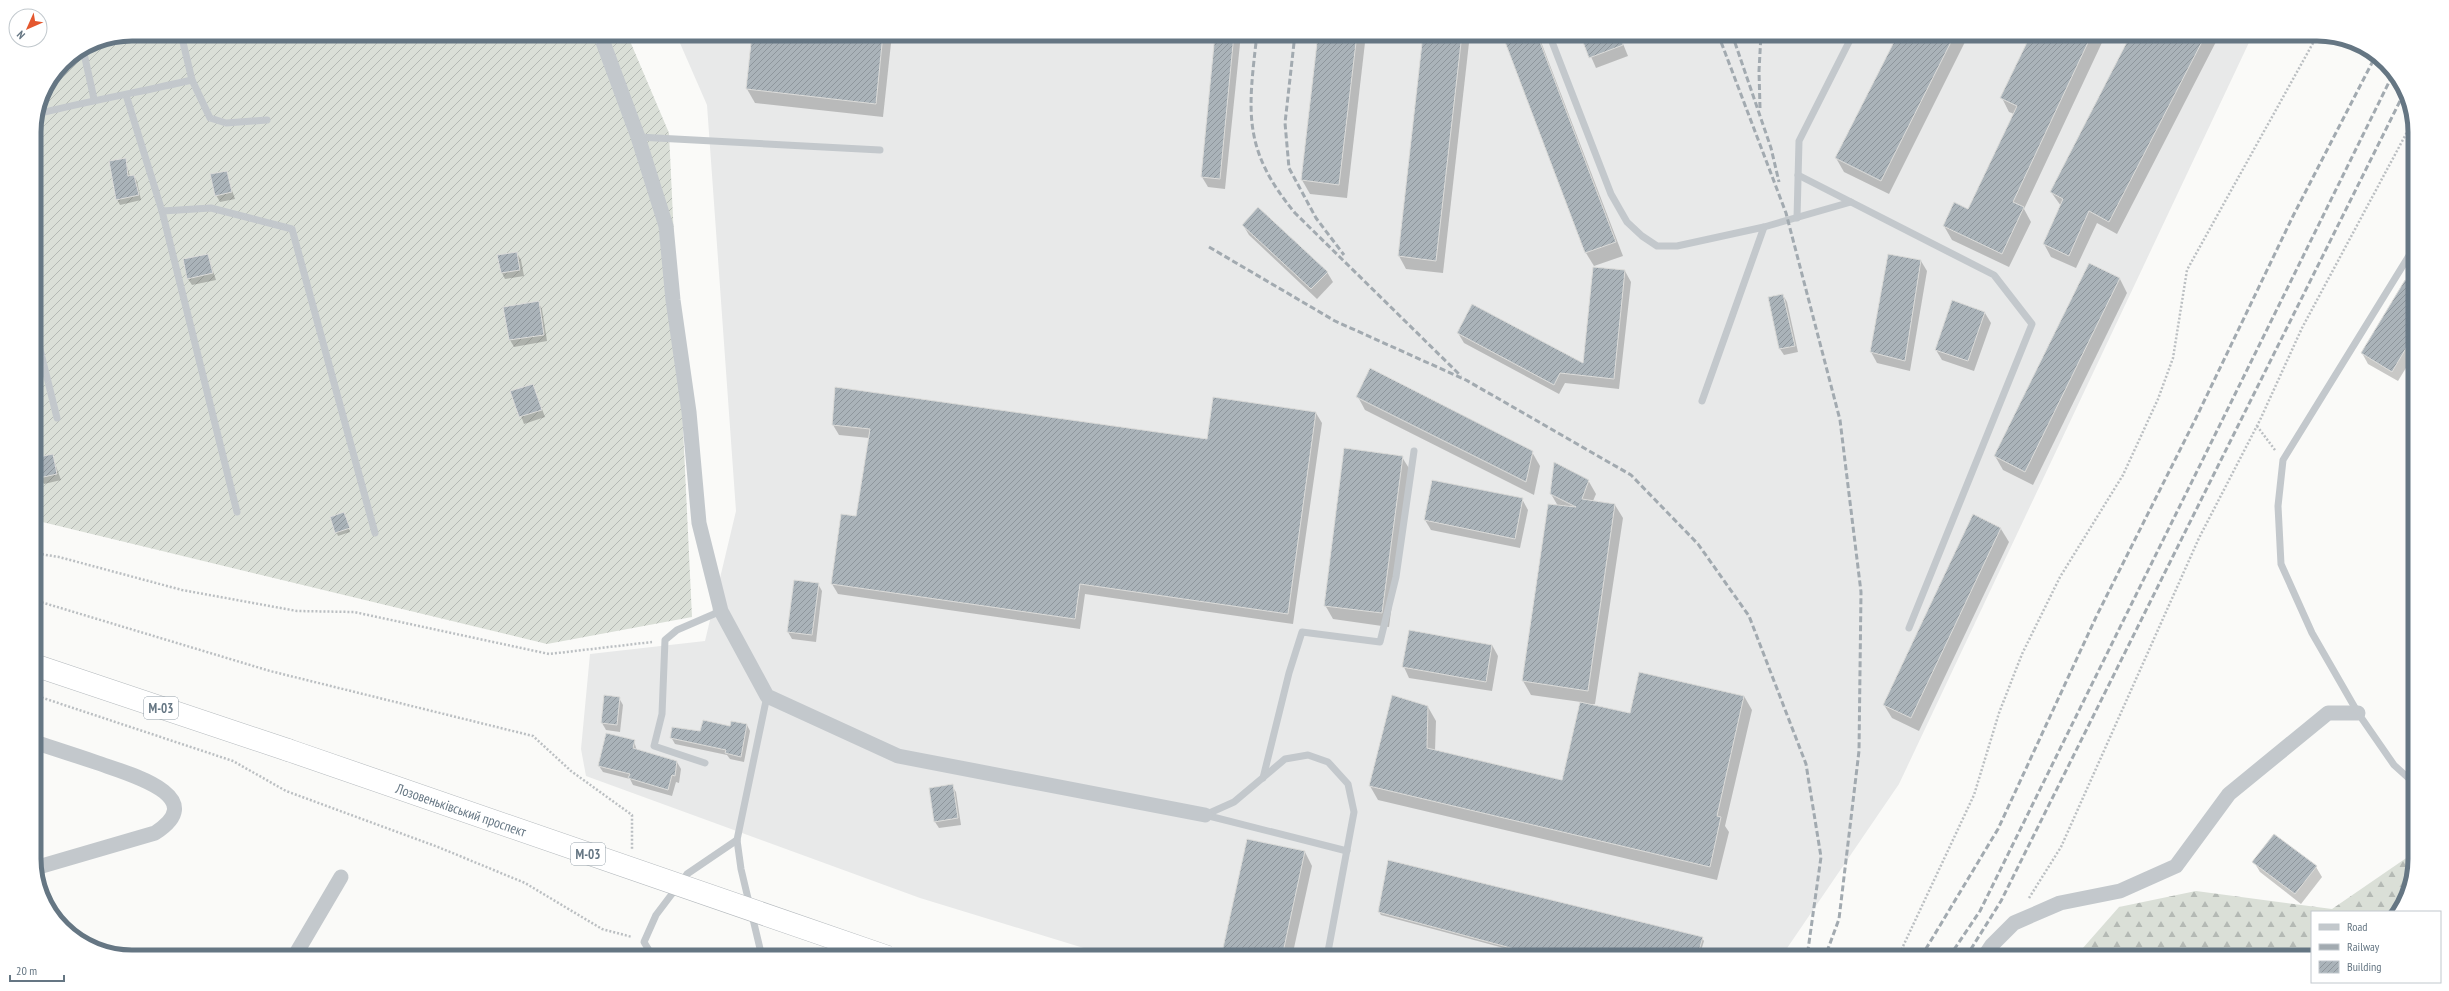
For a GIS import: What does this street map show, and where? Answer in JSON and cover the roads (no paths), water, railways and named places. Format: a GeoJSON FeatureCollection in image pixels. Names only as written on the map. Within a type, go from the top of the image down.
{"type":"FeatureCollection","features":[{"type":"Feature","properties":{"kind":"highway","name":"Лозовеньківський проспект"},"geometry":{"type":"LineString","coordinates":[[41,667],[288,750],[868,950]]}},
{"type":"Feature","properties":{"kind":"street"},"geometry":{"type":"LineString","coordinates":[[603,41],[638,137],[666,226],[673,300],[689,412],[699,523],[721,611],[767,696],[898,756],[1205,815]]}},
{"type":"Feature","properties":{"kind":"street"},"geometry":{"type":"LineString","coordinates":[[1989,950],[2014,923],[2060,903],[2120,892],[2176,866],[2229,794],[2328,713],[2358,713]]}},
{"type":"Feature","properties":{"kind":"street"},"geometry":{"type":"LineString","coordinates":[[41,744],[148,780],[172,798],[175,806],[172,817],[166,826],[155,833],[41,866]]}},
{"type":"Feature","properties":{"kind":"street"},"geometry":{"type":"LineString","coordinates":[[298,950],[342,876]]}},
{"type":"Feature","properties":{"kind":"lane"},"geometry":{"type":"LineString","coordinates":[[183,41],[192,80],[198,89],[210,118],[226,123],[267,120]]}},
{"type":"Feature","properties":{"kind":"lane"},"geometry":{"type":"LineString","coordinates":[[1552,41],[1611,194],[1627,222],[1642,236],[1657,246],[1677,246],[1764,227],[1851,202]]}},
{"type":"Feature","properties":{"kind":"lane"},"geometry":{"type":"LineString","coordinates":[[1796,218],[1799,141],[1849,41]]}},
{"type":"Feature","properties":{"kind":"lane"},"geometry":{"type":"LineString","coordinates":[[84,54],[94,100]]}},
{"type":"Feature","properties":{"kind":"lane"},"geometry":{"type":"LineString","coordinates":[[43,112],[94,100],[126,95],[192,80]]}},
{"type":"Feature","properties":{"kind":"lane"},"geometry":{"type":"LineString","coordinates":[[126,95],[162,211],[237,512]]}},
{"type":"Feature","properties":{"kind":"lane"},"geometry":{"type":"LineString","coordinates":[[638,137],[880,150]]}},
{"type":"Feature","properties":{"kind":"lane"},"geometry":{"type":"LineString","coordinates":[[1798,175],[1994,275],[2032,324],[1909,628]]}},
{"type":"Feature","properties":{"kind":"lane"},"geometry":{"type":"LineString","coordinates":[[162,211],[211,208],[292,229],[375,533]]}},
{"type":"Feature","properties":{"kind":"lane"},"geometry":{"type":"LineString","coordinates":[[1702,400],[1764,227]]}},
{"type":"Feature","properties":{"kind":"lane"},"geometry":{"type":"LineString","coordinates":[[2408,257],[2283,460],[2278,506],[2280,564],[2312,632],[2358,713],[2394,765],[2408,778]]}},
{"type":"Feature","properties":{"kind":"lane"},"geometry":{"type":"LineString","coordinates":[[41,353],[57,418]]}},
{"type":"Feature","properties":{"kind":"lane"},"geometry":{"type":"LineString","coordinates":[[1263,778],[1289,673],[1302,632],[1380,642],[1396,577],[1414,451]]}},
{"type":"Feature","properties":{"kind":"lane"},"geometry":{"type":"LineString","coordinates":[[705,763],[654,746],[662,714],[665,640],[677,630],[721,611]]}},
{"type":"Feature","properties":{"kind":"lane"},"geometry":{"type":"LineString","coordinates":[[760,950],[741,869],[737,840],[767,696]]}},
{"type":"Feature","properties":{"kind":"lane"},"geometry":{"type":"LineString","coordinates":[[1205,815],[1234,802],[1285,759],[1308,755],[1328,762],[1348,784],[1354,812],[1328,950]]}},
{"type":"Feature","properties":{"kind":"lane"},"geometry":{"type":"LineString","coordinates":[[1205,815],[1347,852]]}},
{"type":"Feature","properties":{"kind":"lane"},"geometry":{"type":"LineString","coordinates":[[649,950],[644,942],[656,915],[687,874],[737,840]]}},
{"type":"Feature","properties":{"kind":"railway"},"geometry":{"type":"LineString","coordinates":[[1256,41],[1251,108],[1257,149],[1265,169],[1295,213],[1461,376]]}},
{"type":"Feature","properties":{"kind":"railway"},"geometry":{"type":"LineString","coordinates":[[1294,41],[1285,123],[1289,168],[1316,218],[1344,255]]}},
{"type":"Feature","properties":{"kind":"railway"},"geometry":{"type":"LineString","coordinates":[[1721,41],[1786,213],[1840,420],[1861,592],[1859,751],[1839,919],[1828,950]]}},
{"type":"Feature","properties":{"kind":"railway"},"geometry":{"type":"LineString","coordinates":[[1734,41],[1771,148],[1779,182]]}},
{"type":"Feature","properties":{"kind":"railway"},"geometry":{"type":"LineString","coordinates":[[1760,108],[1759,71],[1761,41]]}},
{"type":"Feature","properties":{"kind":"railway"},"geometry":{"type":"LineString","coordinates":[[1925,950],[1998,829],[2097,615],[2196,418],[2293,216],[2373,61]]}},
{"type":"Feature","properties":{"kind":"railway"},"geometry":{"type":"LineString","coordinates":[[1954,950],[1980,911],[2391,79]]}},
{"type":"Feature","properties":{"kind":"railway"},"geometry":{"type":"LineString","coordinates":[[1970,950],[2001,901],[2401,98]]}},
{"type":"Feature","properties":{"kind":"railway"},"geometry":{"type":"LineString","coordinates":[[1209,247],[1335,321],[1466,380],[1631,475],[1698,544],[1749,616],[1806,764],[1821,857],[1808,950]]}}]}
